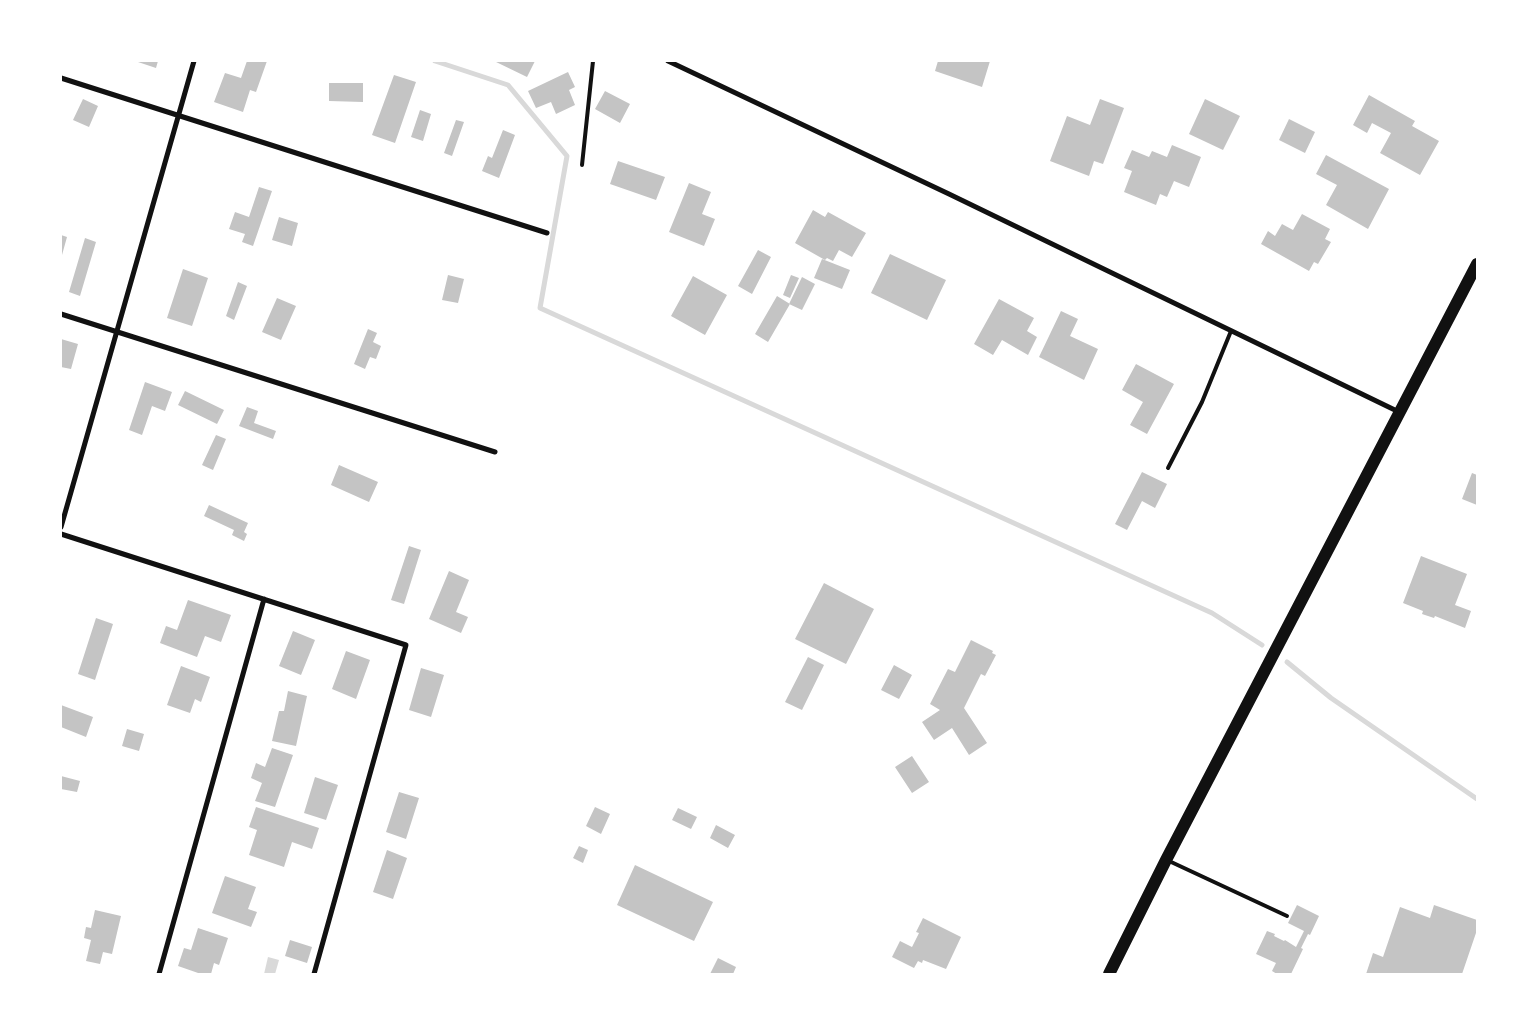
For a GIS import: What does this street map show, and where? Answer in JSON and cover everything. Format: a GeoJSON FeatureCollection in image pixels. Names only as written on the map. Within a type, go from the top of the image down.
{"type":"FeatureCollection","features":[{"type":"Feature","properties":{"kind":"main road"},"geometry":{"type":"LineString","coordinates":[[1109,974],[1166,860],[1477,264]]}},
{"type":"Feature","properties":{"kind":"street"},"geometry":{"type":"LineString","coordinates":[[61,527],[194,61]]}},
{"type":"Feature","properties":{"kind":"street"},"geometry":{"type":"LineString","coordinates":[[668,61],[949,194],[1399,412]]}},
{"type":"Feature","properties":{"kind":"street"},"geometry":{"type":"LineString","coordinates":[[61,78],[547,233]]}},
{"type":"Feature","properties":{"kind":"street"},"geometry":{"type":"LineString","coordinates":[[61,314],[494,452]]}},
{"type":"Feature","properties":{"kind":"street"},"geometry":{"type":"LineString","coordinates":[[61,534],[406,645],[314,974]]}},
{"type":"Feature","properties":{"kind":"street"},"geometry":{"type":"LineString","coordinates":[[159,974],[264,599]]}},
{"type":"Feature","properties":{"kind":"lane"},"geometry":{"type":"LineString","coordinates":[[582,165],[593,61]]}},
{"type":"Feature","properties":{"kind":"lane"},"geometry":{"type":"LineString","coordinates":[[1168,468],[1202,402],[1231,331]]}},
{"type":"Feature","properties":{"kind":"lane"},"geometry":{"type":"LineString","coordinates":[[1166,860],[1288,916]]}},
{"type":"Feature","properties":{"kind":"shaded area"},"geometry":{"type":"Polygon","coordinates":[[[268,957],[279,960],[275,974],[264,974],[268,957]]]}},
{"type":"Feature","properties":{"kind":"building"},"geometry":{"type":"Polygon","coordinates":[[[135,61],[158,61],[156,68],[135,61]]]}},
{"type":"Feature","properties":{"kind":"building"},"geometry":{"type":"Polygon","coordinates":[[[247,61],[267,61],[256,92],[250,90],[243,112],[214,102],[225,73],[241,78],[247,61]]]}},
{"type":"Feature","properties":{"kind":"building"},"geometry":{"type":"Polygon","coordinates":[[[494,61],[535,61],[527,77],[494,61]]]}},
{"type":"Feature","properties":{"kind":"building"},"geometry":{"type":"Polygon","coordinates":[[[938,61],[990,61],[982,87],[935,71],[938,61]]]}},
{"type":"Feature","properties":{"kind":"building"},"geometry":{"type":"Polygon","coordinates":[[[568,72],[575,87],[569,90],[575,105],[556,114],[551,102],[536,108],[528,91],[568,72]]]}},
{"type":"Feature","properties":{"kind":"building"},"geometry":{"type":"Polygon","coordinates":[[[394,75],[416,82],[395,143],[372,135],[394,75]]]}},
{"type":"Feature","properties":{"kind":"building"},"geometry":{"type":"Polygon","coordinates":[[[329,83],[363,83],[363,102],[329,101],[329,83]]]}},
{"type":"Feature","properties":{"kind":"building"},"geometry":{"type":"Polygon","coordinates":[[[605,91],[630,104],[620,123],[595,109],[605,91]]]}},
{"type":"Feature","properties":{"kind":"building"},"geometry":{"type":"Polygon","coordinates":[[[1369,95],[1415,121],[1412,126],[1439,141],[1420,175],[1380,153],[1391,133],[1372,123],[1367,133],[1353,125],[1369,95]]]}},
{"type":"Feature","properties":{"kind":"building"},"geometry":{"type":"Polygon","coordinates":[[[83,99],[98,106],[89,127],[73,120],[83,99]]]}},
{"type":"Feature","properties":{"kind":"building"},"geometry":{"type":"Polygon","coordinates":[[[1100,99],[1124,108],[1103,164],[1094,161],[1089,176],[1050,161],[1067,116],[1090,125],[1100,99]]]}},
{"type":"Feature","properties":{"kind":"building"},"geometry":{"type":"Polygon","coordinates":[[[1205,99],[1240,116],[1223,150],[1189,134],[1205,99]]]}},
{"type":"Feature","properties":{"kind":"building"},"geometry":{"type":"Polygon","coordinates":[[[420,110],[431,114],[423,141],[411,137],[420,110]]]}},
{"type":"Feature","properties":{"kind":"building"},"geometry":{"type":"Polygon","coordinates":[[[1289,119],[1315,132],[1305,153],[1279,140],[1289,119]]]}},
{"type":"Feature","properties":{"kind":"building"},"geometry":{"type":"Polygon","coordinates":[[[456,120],[464,122],[452,156],[444,153],[456,120]]]}},
{"type":"Feature","properties":{"kind":"building"},"geometry":{"type":"Polygon","coordinates":[[[503,130],[515,135],[499,178],[482,171],[488,156],[492,158],[503,130]]]}},
{"type":"Feature","properties":{"kind":"building"},"geometry":{"type":"Polygon","coordinates":[[[1172,145],[1201,157],[1189,187],[1174,181],[1167,197],[1160,194],[1156,205],[1124,192],[1132,171],[1124,168],[1132,150],[1149,157],[1152,151],[1167,157],[1172,145]]]}},
{"type":"Feature","properties":{"kind":"building"},"geometry":{"type":"Polygon","coordinates":[[[1326,155],[1389,189],[1368,229],[1326,205],[1337,185],[1316,174],[1326,155]]]}},
{"type":"Feature","properties":{"kind":"building"},"geometry":{"type":"Polygon","coordinates":[[[618,161],[665,177],[656,200],[610,184],[618,161]]]}},
{"type":"Feature","properties":{"kind":"building"},"geometry":{"type":"Polygon","coordinates":[[[689,183],[711,192],[702,214],[715,219],[704,246],[669,232],[689,183]]]}},
{"type":"Feature","properties":{"kind":"building"},"geometry":{"type":"Polygon","coordinates":[[[259,187],[272,191],[253,246],[242,242],[245,234],[229,229],[235,212],[249,217],[259,187]]]}},
{"type":"Feature","properties":{"kind":"building"},"geometry":{"type":"Polygon","coordinates":[[[813,210],[825,217],[828,212],[866,233],[852,257],[839,250],[833,261],[827,258],[825,260],[795,243],[813,210]]]}},
{"type":"Feature","properties":{"kind":"building"},"geometry":{"type":"Polygon","coordinates":[[[1302,214],[1330,229],[1325,239],[1331,242],[1318,264],[1314,262],[1309,271],[1261,244],[1268,231],[1275,236],[1282,224],[1293,230],[1302,214]]]}},
{"type":"Feature","properties":{"kind":"building"},"geometry":{"type":"Polygon","coordinates":[[[279,217],[298,223],[292,246],[272,240],[279,217]]]}},
{"type":"Feature","properties":{"kind":"building"},"geometry":{"type":"Polygon","coordinates":[[[61,235],[67,237],[62,255],[61,255],[61,235]]]}},
{"type":"Feature","properties":{"kind":"building"},"geometry":{"type":"Polygon","coordinates":[[[85,238],[96,242],[80,296],[69,292],[85,238]]]}},
{"type":"Feature","properties":{"kind":"building"},"geometry":{"type":"Polygon","coordinates":[[[758,250],[771,257],[752,294],[738,286],[758,250]]]}},
{"type":"Feature","properties":{"kind":"building"},"geometry":{"type":"Polygon","coordinates":[[[890,254],[946,280],[927,320],[871,293],[890,254]]]}},
{"type":"Feature","properties":{"kind":"building"},"geometry":{"type":"Polygon","coordinates":[[[822,259],[850,270],[842,289],[814,278],[822,259]]]}},
{"type":"Feature","properties":{"kind":"building"},"geometry":{"type":"Polygon","coordinates":[[[183,269],[208,278],[192,326],[167,318],[183,269]]]}},
{"type":"Feature","properties":{"kind":"building"},"geometry":{"type":"Polygon","coordinates":[[[448,275],[464,279],[458,303],[442,300],[448,275]]]}},
{"type":"Feature","properties":{"kind":"building"},"geometry":{"type":"Polygon","coordinates":[[[791,275],[799,278],[790,298],[783,295],[791,275]]]}},
{"type":"Feature","properties":{"kind":"building"},"geometry":{"type":"Polygon","coordinates":[[[693,276],[727,295],[705,335],[671,316],[693,276]]]}},
{"type":"Feature","properties":{"kind":"building"},"geometry":{"type":"Polygon","coordinates":[[[802,277],[815,284],[802,310],[789,304],[802,277]]]}},
{"type":"Feature","properties":{"kind":"building"},"geometry":{"type":"Polygon","coordinates":[[[238,282],[247,286],[234,320],[226,316],[238,282]]]}},
{"type":"Feature","properties":{"kind":"building"},"geometry":{"type":"Polygon","coordinates":[[[777,296],[790,304],[768,342],[755,334],[777,296]]]}},
{"type":"Feature","properties":{"kind":"building"},"geometry":{"type":"Polygon","coordinates":[[[277,298],[296,306],[281,340],[262,332],[277,298]]]}},
{"type":"Feature","properties":{"kind":"building"},"geometry":{"type":"Polygon","coordinates":[[[999,299],[1034,318],[1027,331],[1037,337],[1028,355],[1002,340],[993,355],[974,344],[999,299]]]}},
{"type":"Feature","properties":{"kind":"building"},"geometry":{"type":"Polygon","coordinates":[[[1061,311],[1078,319],[1070,336],[1098,349],[1084,380],[1039,357],[1061,311]]]}},
{"type":"Feature","properties":{"kind":"building"},"geometry":{"type":"Polygon","coordinates":[[[368,329],[377,333],[373,342],[381,346],[376,359],[370,357],[365,369],[354,364],[368,329]]]}},
{"type":"Feature","properties":{"kind":"building"},"geometry":{"type":"Polygon","coordinates":[[[61,339],[78,344],[71,369],[61,367],[61,339]]]}},
{"type":"Feature","properties":{"kind":"building"},"geometry":{"type":"Polygon","coordinates":[[[1136,364],[1174,384],[1147,434],[1130,425],[1143,402],[1122,390],[1136,364]]]}},
{"type":"Feature","properties":{"kind":"building"},"geometry":{"type":"Polygon","coordinates":[[[145,382],[172,392],[165,411],[152,406],[142,435],[129,430],[145,382]]]}},
{"type":"Feature","properties":{"kind":"building"},"geometry":{"type":"Polygon","coordinates":[[[185,391],[224,410],[217,424],[178,405],[185,391]]]}},
{"type":"Feature","properties":{"kind":"building"},"geometry":{"type":"Polygon","coordinates":[[[247,407],[258,411],[254,423],[276,431],[273,439],[239,426],[247,407]]]}},
{"type":"Feature","properties":{"kind":"building"},"geometry":{"type":"Polygon","coordinates":[[[216,435],[226,439],[213,470],[202,465],[216,435]]]}},
{"type":"Feature","properties":{"kind":"building"},"geometry":{"type":"Polygon","coordinates":[[[339,465],[378,482],[369,502],[331,485],[339,465]]]}},
{"type":"Feature","properties":{"kind":"building"},"geometry":{"type":"Polygon","coordinates":[[[1142,472],[1167,484],[1155,508],[1142,501],[1127,530],[1115,524],[1142,472]]]}},
{"type":"Feature","properties":{"kind":"building"},"geometry":{"type":"Polygon","coordinates":[[[1472,473],[1477,475],[1477,505],[1462,499],[1472,473]]]}},
{"type":"Feature","properties":{"kind":"building"},"geometry":{"type":"Polygon","coordinates":[[[209,505],[248,523],[244,532],[247,534],[244,541],[232,535],[234,530],[204,516],[209,505]]]}},
{"type":"Feature","properties":{"kind":"building"},"geometry":{"type":"Polygon","coordinates":[[[409,546],[421,550],[404,604],[391,600],[409,546]]]}},
{"type":"Feature","properties":{"kind":"building"},"geometry":{"type":"Polygon","coordinates":[[[1421,556],[1467,574],[1455,605],[1471,611],[1465,628],[1435,616],[1434,618],[1422,614],[1423,611],[1403,603],[1421,556]]]}},
{"type":"Feature","properties":{"kind":"building"},"geometry":{"type":"Polygon","coordinates":[[[449,571],[469,580],[456,612],[468,617],[461,633],[429,619],[449,571]]]}},
{"type":"Feature","properties":{"kind":"building"},"geometry":{"type":"Polygon","coordinates":[[[824,583],[874,609],[846,664],[795,639],[824,583]]]}},
{"type":"Feature","properties":{"kind":"building"},"geometry":{"type":"Polygon","coordinates":[[[188,600],[231,615],[221,642],[205,636],[197,657],[160,643],[166,626],[177,630],[188,600]]]}},
{"type":"Feature","properties":{"kind":"building"},"geometry":{"type":"Polygon","coordinates":[[[96,618],[113,624],[95,680],[78,674],[96,618]]]}},
{"type":"Feature","properties":{"kind":"building"},"geometry":{"type":"Polygon","coordinates":[[[293,631],[315,640],[301,675],[279,666],[293,631]]]}},
{"type":"Feature","properties":{"kind":"building"},"geometry":{"type":"Polygon","coordinates":[[[971,640],[993,651],[992,653],[996,655],[985,676],[981,674],[964,708],[987,743],[969,755],[952,728],[934,740],[922,722],[940,710],[930,704],[948,669],[955,672],[971,640]]]}},
{"type":"Feature","properties":{"kind":"building"},"geometry":{"type":"Polygon","coordinates":[[[346,651],[370,660],[356,699],[332,689],[346,651]]]}},
{"type":"Feature","properties":{"kind":"building"},"geometry":{"type":"Polygon","coordinates":[[[808,657],[824,665],[802,710],[785,702],[808,657]]]}},
{"type":"Feature","properties":{"kind":"building"},"geometry":{"type":"Polygon","coordinates":[[[894,665],[912,675],[899,699],[881,690],[894,665]]]}},
{"type":"Feature","properties":{"kind":"building"},"geometry":{"type":"Polygon","coordinates":[[[181,666],[210,677],[201,702],[195,699],[190,713],[167,705],[181,666]]]}},
{"type":"Feature","properties":{"kind":"building"},"geometry":{"type":"Polygon","coordinates":[[[421,668],[444,675],[431,717],[409,710],[421,668]]]}},
{"type":"Feature","properties":{"kind":"building"},"geometry":{"type":"Polygon","coordinates":[[[288,691],[307,696],[296,746],[272,741],[279,711],[284,711],[288,691]]]}},
{"type":"Feature","properties":{"kind":"building"},"geometry":{"type":"Polygon","coordinates":[[[61,705],[93,717],[86,737],[61,727],[61,705]]]}},
{"type":"Feature","properties":{"kind":"building"},"geometry":{"type":"Polygon","coordinates":[[[127,729],[144,734],[139,751],[122,746],[127,729]]]}},
{"type":"Feature","properties":{"kind":"building"},"geometry":{"type":"Polygon","coordinates":[[[272,748],[293,755],[275,807],[255,801],[262,783],[251,778],[256,763],[265,767],[272,748]]]}},
{"type":"Feature","properties":{"kind":"building"},"geometry":{"type":"Polygon","coordinates":[[[912,756],[929,782],[912,793],[895,767],[912,756]]]}},
{"type":"Feature","properties":{"kind":"building"},"geometry":{"type":"Polygon","coordinates":[[[61,776],[80,781],[77,792],[61,789],[61,776]]]}},
{"type":"Feature","properties":{"kind":"building"},"geometry":{"type":"Polygon","coordinates":[[[315,777],[338,785],[326,820],[304,813],[315,777]]]}},
{"type":"Feature","properties":{"kind":"building"},"geometry":{"type":"Polygon","coordinates":[[[399,792],[419,798],[406,839],[386,832],[399,792]]]}},
{"type":"Feature","properties":{"kind":"building"},"geometry":{"type":"Polygon","coordinates":[[[256,807],[319,828],[312,849],[292,842],[284,867],[249,855],[257,830],[249,827],[256,807]]]}},
{"type":"Feature","properties":{"kind":"building"},"geometry":{"type":"Polygon","coordinates":[[[595,807],[610,814],[601,834],[586,826],[595,807]]]}},
{"type":"Feature","properties":{"kind":"building"},"geometry":{"type":"Polygon","coordinates":[[[678,808],[697,817],[691,829],[672,820],[678,808]]]}},
{"type":"Feature","properties":{"kind":"building"},"geometry":{"type":"Polygon","coordinates":[[[716,825],[735,835],[728,848],[710,838],[716,825]]]}},
{"type":"Feature","properties":{"kind":"building"},"geometry":{"type":"Polygon","coordinates":[[[579,846],[588,850],[583,863],[573,858],[579,846]]]}},
{"type":"Feature","properties":{"kind":"building"},"geometry":{"type":"Polygon","coordinates":[[[387,850],[407,858],[393,899],[373,892],[387,850]]]}},
{"type":"Feature","properties":{"kind":"building"},"geometry":{"type":"Polygon","coordinates":[[[635,865],[713,902],[694,941],[617,905],[635,865]]]}},
{"type":"Feature","properties":{"kind":"building"},"geometry":{"type":"Polygon","coordinates":[[[225,876],[256,887],[248,909],[257,912],[251,927],[212,913],[225,876]]]}},
{"type":"Feature","properties":{"kind":"building"},"geometry":{"type":"Polygon","coordinates":[[[1297,905],[1319,916],[1301,948],[1303,949],[1291,974],[1277,974],[1272,971],[1276,963],[1256,954],[1267,931],[1296,947],[1304,931],[1288,923],[1297,905]]]}},
{"type":"Feature","properties":{"kind":"building"},"geometry":{"type":"Polygon","coordinates":[[[1434,905],[1477,920],[1477,930],[1462,974],[1366,974],[1373,953],[1383,957],[1400,907],[1430,918],[1434,905]]]}},
{"type":"Feature","properties":{"kind":"building"},"geometry":{"type":"Polygon","coordinates":[[[95,910],[121,916],[112,954],[103,952],[100,964],[86,961],[91,940],[84,938],[86,927],[91,928],[95,910]]]}},
{"type":"Feature","properties":{"kind":"building"},"geometry":{"type":"Polygon","coordinates":[[[923,918],[961,937],[946,969],[923,960],[922,963],[918,961],[914,968],[892,957],[900,941],[912,947],[919,933],[916,932],[923,918]]]}},
{"type":"Feature","properties":{"kind":"building"},"geometry":{"type":"Polygon","coordinates":[[[198,928],[228,938],[219,965],[214,963],[211,974],[201,974],[178,966],[184,948],[191,950],[198,928]]]}},
{"type":"Feature","properties":{"kind":"building"},"geometry":{"type":"Polygon","coordinates":[[[290,940],[312,947],[307,963],[285,956],[290,940]]]}},
{"type":"Feature","properties":{"kind":"building"},"geometry":{"type":"Polygon","coordinates":[[[718,958],[736,967],[733,974],[710,974],[718,958]]]}},
{"type":"Feature","properties":{"kind":"waterway"},"geometry":{"type":"LineString","coordinates":[[435,61],[508,85],[567,156],[540,308],[1212,613],[1262,645]]}},
{"type":"Feature","properties":{"kind":"waterway"},"geometry":{"type":"LineString","coordinates":[[1287,662],[1331,698],[1477,799]]}}]}
